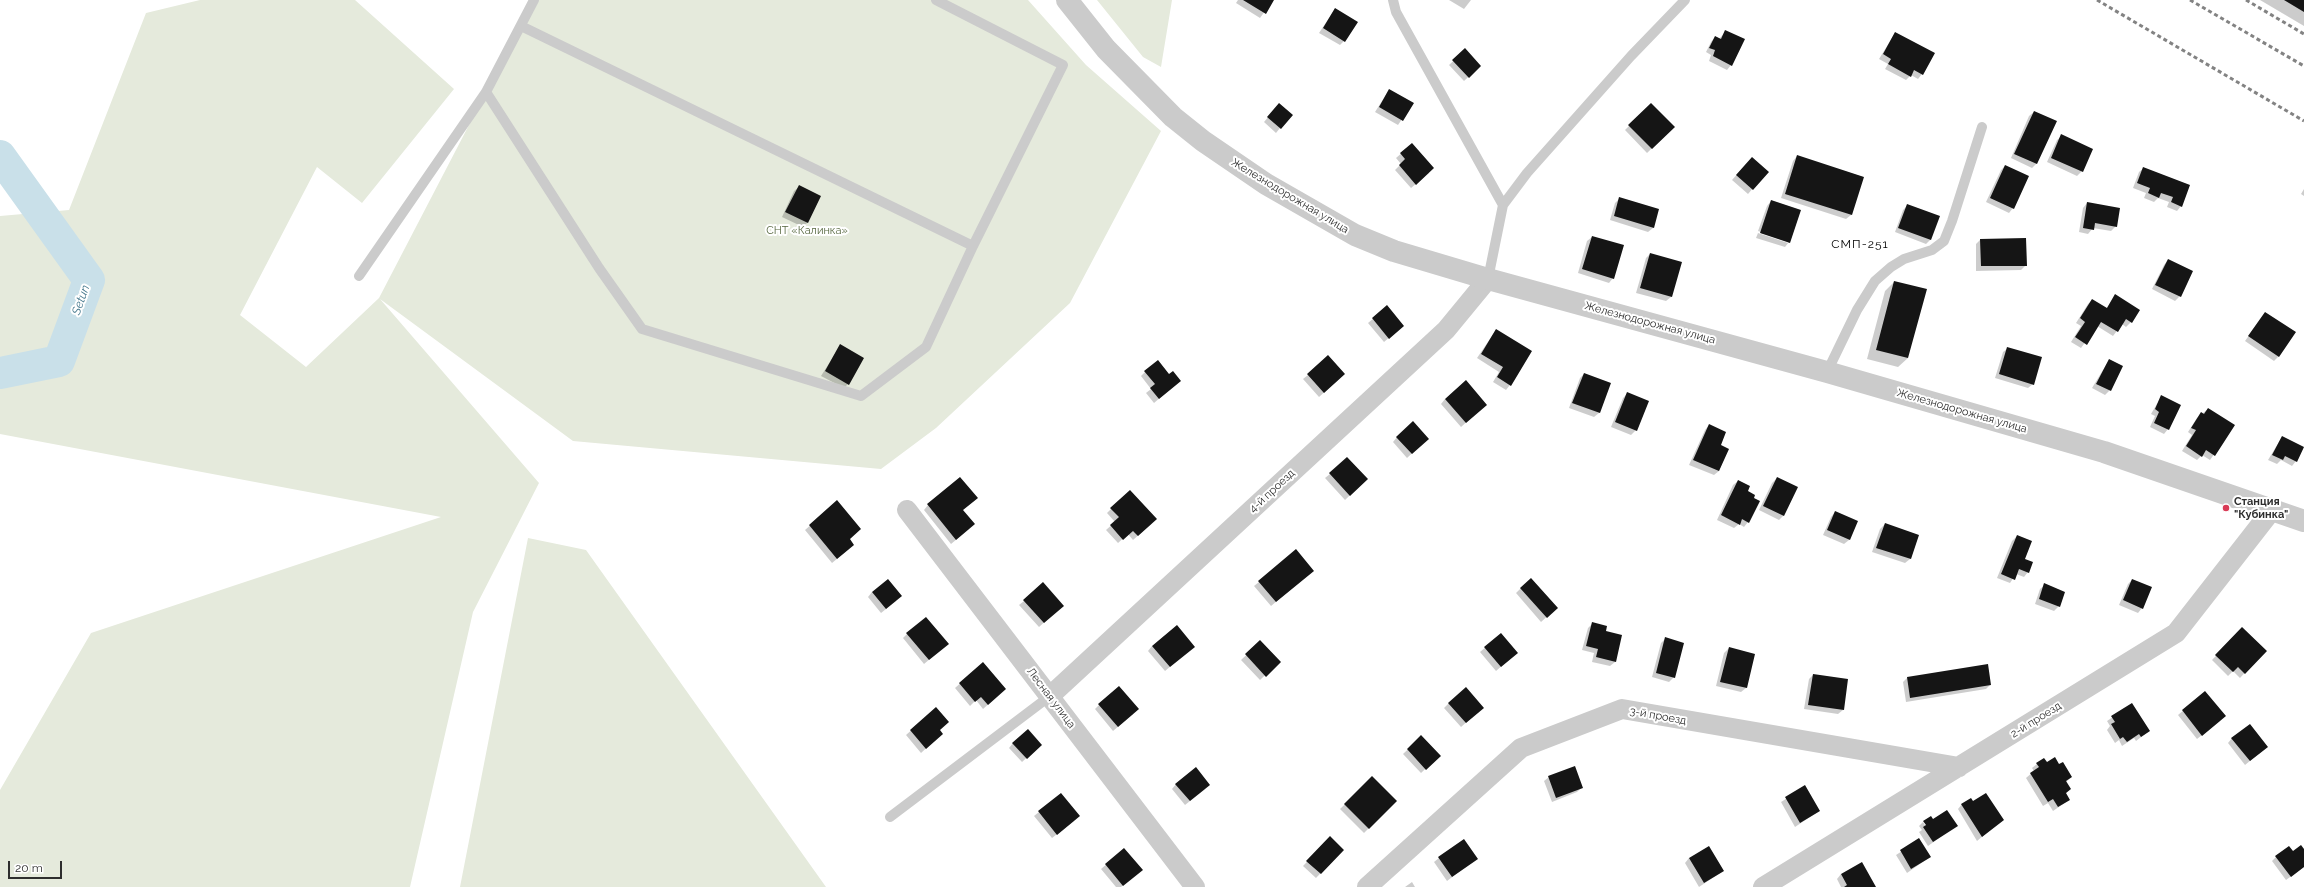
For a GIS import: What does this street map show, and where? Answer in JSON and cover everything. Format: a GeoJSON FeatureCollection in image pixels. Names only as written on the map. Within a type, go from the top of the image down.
{"type":"FeatureCollection","features":[{"type":"Feature","properties":{"kind":"street","name":"Железнодорожная улица"},"geometry":{"type":"LineString","coordinates":[[1067,0],[1106,49],[1172,117],[1203,141],[1266,184],[1355,235],[1394,251],[1488,279],[1827,372],[2104,452],[2304,521]]}},
{"type":"Feature","properties":{"kind":"street","name":"4-й проезд"},"geometry":{"type":"LineString","coordinates":[[1050,696],[1446,330],[1488,279]]}},
{"type":"Feature","properties":{"kind":"street","name":"Лесная улица"},"geometry":{"type":"LineString","coordinates":[[907,510],[1194,887]]}},
{"type":"Feature","properties":{"kind":"street","name":"2-й проезд"},"geometry":{"type":"LineString","coordinates":[[1763,887],[2176,633],[2272,510]]}},
{"type":"Feature","properties":{"kind":"street","name":"3-й проезд"},"geometry":{"type":"LineString","coordinates":[[1367,887],[1521,748],[1622,709],[1959,767]]}},
{"type":"Feature","properties":{"kind":"lane"},"geometry":{"type":"LineString","coordinates":[[359,276],[486,92],[534,0]]}},
{"type":"Feature","properties":{"kind":"lane"},"geometry":{"type":"LineString","coordinates":[[486,92],[599,268],[642,329],[861,396],[926,348],[973,246],[1063,65],[936,0]]}},
{"type":"Feature","properties":{"kind":"lane"},"geometry":{"type":"LineString","coordinates":[[1393,0],[1396,12],[1503,205]]}},
{"type":"Feature","properties":{"kind":"lane"},"geometry":{"type":"LineString","coordinates":[[1488,279],[1503,205],[1527,173],[1631,56],[1685,0]]}},
{"type":"Feature","properties":{"kind":"lane"},"geometry":{"type":"LineString","coordinates":[[521,26],[973,246]]}},
{"type":"Feature","properties":{"kind":"lane"},"geometry":{"type":"LineString","coordinates":[[1827,372],[1857,310],[1875,281],[1891,267],[1904,259],[1932,250],[1944,241],[1952,222],[1982,128]]}},
{"type":"Feature","properties":{"kind":"lane"},"geometry":{"type":"LineString","coordinates":[[890,818],[1050,696]]}},
{"type":"Feature","properties":{"kind":"green space","name":"СНТ «Калинка»"},"geometry":{"type":"Polygon","coordinates":[[[200,0],[355,0],[454,89],[362,203],[317,167],[240,315],[306,367],[379,298],[534,0],[1028,0],[1086,65],[1161,131],[1070,303],[936,428],[881,469],[573,441],[380,299],[539,483],[473,612],[410,887],[0,887],[0,790],[91,633],[441,517],[0,434],[0,216],[69,210],[146,13],[200,0]]]}},
{"type":"Feature","properties":{"kind":"green space"},"geometry":{"type":"Polygon","coordinates":[[[1097,0],[1172,0],[1161,67],[1143,57],[1097,0]]]}},
{"type":"Feature","properties":{"kind":"green space"},"geometry":{"type":"Polygon","coordinates":[[[528,538],[586,550],[826,887],[460,887],[528,538]]]}},
{"type":"Feature","properties":{"kind":"building"},"geometry":{"type":"Polygon","coordinates":[[[1243,0],[1274,0],[1266,14],[1243,0]]]}},
{"type":"Feature","properties":{"kind":"building"},"geometry":{"type":"Polygon","coordinates":[[[2284,0],[2304,0],[2304,12],[2284,0]]]}},
{"type":"Feature","properties":{"kind":"building"},"geometry":{"type":"Polygon","coordinates":[[[1335,8],[1358,22],[1345,42],[1323,28],[1335,8]]]}},
{"type":"Feature","properties":{"kind":"building"},"geometry":{"type":"Polygon","coordinates":[[[1725,30],[1745,39],[1732,66],[1713,56],[1715,50],[1709,48],[1715,36],[1721,39],[1725,30]]]}},
{"type":"Feature","properties":{"kind":"building"},"geometry":{"type":"Polygon","coordinates":[[[1895,32],[1935,53],[1923,75],[1914,70],[1911,77],[1888,64],[1891,59],[1883,54],[1895,32]]]}},
{"type":"Feature","properties":{"kind":"building"},"geometry":{"type":"Polygon","coordinates":[[[1465,48],[1481,66],[1469,78],[1452,60],[1465,48]]]}},
{"type":"Feature","properties":{"kind":"building"},"geometry":{"type":"Polygon","coordinates":[[[1389,89],[1414,103],[1403,121],[1379,107],[1389,89]]]}},
{"type":"Feature","properties":{"kind":"building"},"geometry":{"type":"Polygon","coordinates":[[[1279,103],[1293,115],[1281,129],[1267,117],[1279,103]]]}},
{"type":"Feature","properties":{"kind":"building"},"geometry":{"type":"Polygon","coordinates":[[[1651,103],[1675,127],[1652,149],[1628,125],[1651,103]]]}},
{"type":"Feature","properties":{"kind":"building"},"geometry":{"type":"Polygon","coordinates":[[[2034,111],[2057,121],[2037,164],[2014,154],[2034,111]]]}},
{"type":"Feature","properties":{"kind":"building"},"geometry":{"type":"Polygon","coordinates":[[[2061,134],[2093,149],[2083,172],[2051,158],[2061,134]]]}},
{"type":"Feature","properties":{"kind":"building"},"geometry":{"type":"Polygon","coordinates":[[[1412,143],[1434,168],[1416,185],[1399,165],[1405,159],[1400,153],[1412,143]]]}},
{"type":"Feature","properties":{"kind":"building"},"geometry":{"type":"Polygon","coordinates":[[[1797,155],[1864,177],[1852,215],[1785,194],[1797,155]]]}},
{"type":"Feature","properties":{"kind":"building"},"geometry":{"type":"Polygon","coordinates":[[[1752,157],[1769,172],[1753,190],[1736,175],[1752,157]]]}},
{"type":"Feature","properties":{"kind":"building"},"geometry":{"type":"Polygon","coordinates":[[[2005,165],[2029,176],[2014,209],[1990,198],[2005,165]]]}},
{"type":"Feature","properties":{"kind":"building"},"geometry":{"type":"Polygon","coordinates":[[[2143,167],[2190,185],[2182,207],[2171,202],[2173,197],[2161,193],[2159,198],[2148,193],[2150,188],[2137,183],[2143,167]]]}},
{"type":"Feature","properties":{"kind":"building"},"geometry":{"type":"Polygon","coordinates":[[[799,185],[821,196],[808,223],[785,212],[799,185]]]}},
{"type":"Feature","properties":{"kind":"building"},"geometry":{"type":"Polygon","coordinates":[[[1619,197],[1659,209],[1654,228],[1614,216],[1619,197]]]}},
{"type":"Feature","properties":{"kind":"building"},"geometry":{"type":"Polygon","coordinates":[[[1771,200],[1801,210],[1790,243],[1760,233],[1771,200]]]}},
{"type":"Feature","properties":{"kind":"building"},"geometry":{"type":"Polygon","coordinates":[[[2087,202],[2120,208],[2117,227],[2095,223],[2094,230],[2083,228],[2087,202]]]}},
{"type":"Feature","properties":{"kind":"building"},"geometry":{"type":"Polygon","coordinates":[[[1907,204],[1940,216],[1931,240],[1898,228],[1907,204]]]}},
{"type":"Feature","properties":{"kind":"building"},"geometry":{"type":"Polygon","coordinates":[[[1592,236],[1624,245],[1614,279],[1582,269],[1592,236]]]}},
{"type":"Feature","properties":{"kind":"building"},"geometry":{"type":"Polygon","coordinates":[[[2026,238],[2027,266],[1981,266],[1980,239],[2026,238]]]}},
{"type":"Feature","properties":{"kind":"building"},"geometry":{"type":"Polygon","coordinates":[[[1650,253],[1682,262],[1672,297],[1640,288],[1650,253]]]}},
{"type":"Feature","properties":{"kind":"building"},"geometry":{"type":"Polygon","coordinates":[[[2168,259],[2193,271],[2181,297],[2155,285],[2168,259]]]}},
{"type":"Feature","properties":{"kind":"building"},"geometry":{"type":"Polygon","coordinates":[[[1894,281],[1927,289],[1908,358],[1876,350],[1894,281]]]}},
{"type":"Feature","properties":{"kind":"building"},"geometry":{"type":"Polygon","coordinates":[[[2115,294],[2140,310],[2132,323],[2126,319],[2118,332],[2101,322],[2087,345],[2075,337],[2085,322],[2080,318],[2092,299],[2107,308],[2115,294]]]}},
{"type":"Feature","properties":{"kind":"building"},"geometry":{"type":"Polygon","coordinates":[[[1387,305],[1404,326],[1389,339],[1372,318],[1387,305]]]}},
{"type":"Feature","properties":{"kind":"building"},"geometry":{"type":"Polygon","coordinates":[[[2265,312],[2296,332],[2279,357],[2248,336],[2265,312]]]}},
{"type":"Feature","properties":{"kind":"building"},"geometry":{"type":"Polygon","coordinates":[[[1496,329],[1532,351],[1511,386],[1497,377],[1503,367],[1481,354],[1496,329]]]}},
{"type":"Feature","properties":{"kind":"building"},"geometry":{"type":"Polygon","coordinates":[[[840,344],[864,358],[849,385],[825,371],[840,344]]]}},
{"type":"Feature","properties":{"kind":"building"},"geometry":{"type":"Polygon","coordinates":[[[2007,347],[2042,357],[2034,385],[1999,374],[2007,347]]]}},
{"type":"Feature","properties":{"kind":"building"},"geometry":{"type":"Polygon","coordinates":[[[1328,355],[1345,374],[1324,393],[1307,374],[1328,355]]]}},
{"type":"Feature","properties":{"kind":"building"},"geometry":{"type":"Polygon","coordinates":[[[2109,359],[2123,366],[2111,391],[2096,384],[2109,359]]]}},
{"type":"Feature","properties":{"kind":"building"},"geometry":{"type":"Polygon","coordinates":[[[1158,360],[1169,374],[1173,371],[1181,381],[1159,399],[1150,388],[1155,384],[1144,371],[1158,360]]]}},
{"type":"Feature","properties":{"kind":"building"},"geometry":{"type":"Polygon","coordinates":[[[1584,373],[1611,383],[1600,413],[1572,403],[1584,373]]]}},
{"type":"Feature","properties":{"kind":"building"},"geometry":{"type":"Polygon","coordinates":[[[1466,380],[1487,405],[1466,423],[1445,399],[1466,380]]]}},
{"type":"Feature","properties":{"kind":"building"},"geometry":{"type":"Polygon","coordinates":[[[1627,392],[1649,401],[1637,431],[1615,422],[1627,392]]]}},
{"type":"Feature","properties":{"kind":"building"},"geometry":{"type":"Polygon","coordinates":[[[2161,395],[2181,405],[2169,430],[2154,423],[2159,412],[2155,409],[2161,395]]]}},
{"type":"Feature","properties":{"kind":"building"},"geometry":{"type":"Polygon","coordinates":[[[2208,408],[2235,425],[2215,456],[2206,450],[2202,457],[2186,446],[2196,430],[2191,428],[2201,412],[2204,414],[2208,408]]]}},
{"type":"Feature","properties":{"kind":"building"},"geometry":{"type":"Polygon","coordinates":[[[1413,421],[1429,439],[1412,454],[1396,437],[1413,421]]]}},
{"type":"Feature","properties":{"kind":"building"},"geometry":{"type":"Polygon","coordinates":[[[1709,424],[1726,432],[1721,445],[1729,449],[1719,471],[1693,460],[1709,424]]]}},
{"type":"Feature","properties":{"kind":"building"},"geometry":{"type":"Polygon","coordinates":[[[2282,436],[2304,447],[2297,462],[2285,456],[2283,460],[2272,455],[2282,436]]]}},
{"type":"Feature","properties":{"kind":"building"},"geometry":{"type":"Polygon","coordinates":[[[1347,457],[1368,479],[1350,496],[1329,473],[1347,457]]]}},
{"type":"Feature","properties":{"kind":"building"},"geometry":{"type":"Polygon","coordinates":[[[960,477],[978,498],[963,510],[975,524],[956,540],[927,504],[960,477]]]}},
{"type":"Feature","properties":{"kind":"building"},"geometry":{"type":"Polygon","coordinates":[[[1777,477],[1798,487],[1784,516],[1763,506],[1777,477]]]}},
{"type":"Feature","properties":{"kind":"building"},"geometry":{"type":"Polygon","coordinates":[[[1738,480],[1750,486],[1748,491],[1755,495],[1754,498],[1760,501],[1749,523],[1742,519],[1740,525],[1721,515],[1738,480]]]}},
{"type":"Feature","properties":{"kind":"building"},"geometry":{"type":"Polygon","coordinates":[[[1130,490],[1157,519],[1138,536],[1133,531],[1123,540],[1110,525],[1119,517],[1110,508],[1130,490]]]}},
{"type":"Feature","properties":{"kind":"building"},"geometry":{"type":"Polygon","coordinates":[[[837,500],[861,529],[850,539],[854,545],[837,559],[809,525],[837,500]]]}},
{"type":"Feature","properties":{"kind":"building"},"geometry":{"type":"Polygon","coordinates":[[[1835,511],[1858,521],[1850,540],[1827,530],[1835,511]]]}},
{"type":"Feature","properties":{"kind":"building"},"geometry":{"type":"Polygon","coordinates":[[[1885,523],[1919,535],[1911,559],[1876,548],[1885,523]]]}},
{"type":"Feature","properties":{"kind":"building"},"geometry":{"type":"Polygon","coordinates":[[[2017,535],[2032,541],[2025,559],[2033,562],[2029,573],[2019,569],[2015,580],[2001,574],[2017,535]]]}},
{"type":"Feature","properties":{"kind":"building"},"geometry":{"type":"Polygon","coordinates":[[[1296,549],[1314,571],[1276,602],[1258,581],[1296,549]]]}},
{"type":"Feature","properties":{"kind":"building"},"geometry":{"type":"Polygon","coordinates":[[[1531,578],[1558,608],[1547,618],[1520,588],[1531,578]]]}},
{"type":"Feature","properties":{"kind":"building"},"geometry":{"type":"Polygon","coordinates":[[[888,579],[902,596],[886,609],[872,592],[888,579]]]}},
{"type":"Feature","properties":{"kind":"building"},"geometry":{"type":"Polygon","coordinates":[[[2132,579],[2152,587],[2143,609],[2123,600],[2132,579]]]}},
{"type":"Feature","properties":{"kind":"building"},"geometry":{"type":"Polygon","coordinates":[[[1043,582],[1064,606],[1044,623],[1023,600],[1043,582]]]}},
{"type":"Feature","properties":{"kind":"building"},"geometry":{"type":"Polygon","coordinates":[[[2044,583],[2065,592],[2060,607],[2039,599],[2044,583]]]}},
{"type":"Feature","properties":{"kind":"building"},"geometry":{"type":"Polygon","coordinates":[[[926,617],[949,644],[929,660],[906,633],[926,617]]]}},
{"type":"Feature","properties":{"kind":"building"},"geometry":{"type":"Polygon","coordinates":[[[1592,622],[1607,626],[1606,631],[1622,635],[1616,662],[1596,657],[1598,649],[1586,646],[1592,622]]]}},
{"type":"Feature","properties":{"kind":"building"},"geometry":{"type":"Polygon","coordinates":[[[1177,625],[1195,647],[1170,667],[1152,646],[1177,625]]]}},
{"type":"Feature","properties":{"kind":"building"},"geometry":{"type":"Polygon","coordinates":[[[2242,627],[2267,651],[2245,674],[2238,667],[2233,672],[2215,655],[2242,627]]]}},
{"type":"Feature","properties":{"kind":"building"},"geometry":{"type":"Polygon","coordinates":[[[1501,633],[1518,653],[1501,667],[1484,647],[1501,633]]]}},
{"type":"Feature","properties":{"kind":"building"},"geometry":{"type":"Polygon","coordinates":[[[1665,637],[1684,643],[1675,678],[1656,673],[1665,637]]]}},
{"type":"Feature","properties":{"kind":"building"},"geometry":{"type":"Polygon","coordinates":[[[1260,640],[1281,662],[1266,677],[1245,654],[1260,640]]]}},
{"type":"Feature","properties":{"kind":"building"},"geometry":{"type":"Polygon","coordinates":[[[1729,647],[1755,654],[1747,688],[1720,682],[1729,647]]]}},
{"type":"Feature","properties":{"kind":"building"},"geometry":{"type":"Polygon","coordinates":[[[983,662],[1006,689],[988,705],[981,697],[975,702],[959,683],[983,662]]]}},
{"type":"Feature","properties":{"kind":"building"},"geometry":{"type":"Polygon","coordinates":[[[1988,664],[1991,685],[1910,698],[1907,677],[1988,664]]]}},
{"type":"Feature","properties":{"kind":"building"},"geometry":{"type":"Polygon","coordinates":[[[1813,674],[1848,679],[1844,710],[1808,705],[1813,674]]]}},
{"type":"Feature","properties":{"kind":"building"},"geometry":{"type":"Polygon","coordinates":[[[1119,686],[1139,709],[1118,727],[1098,704],[1119,686]]]}},
{"type":"Feature","properties":{"kind":"building"},"geometry":{"type":"Polygon","coordinates":[[[1466,687],[1484,708],[1466,723],[1448,703],[1466,687]]]}},
{"type":"Feature","properties":{"kind":"building"},"geometry":{"type":"Polygon","coordinates":[[[2205,691],[2226,716],[2202,736],[2182,710],[2205,691]]]}},
{"type":"Feature","properties":{"kind":"building"},"geometry":{"type":"Polygon","coordinates":[[[2132,703],[2150,731],[2141,737],[2139,734],[2127,742],[2123,737],[2120,739],[2111,724],[2115,722],[2111,716],[2132,703]]]}},
{"type":"Feature","properties":{"kind":"building"},"geometry":{"type":"Polygon","coordinates":[[[936,707],[949,722],[940,730],[943,734],[926,749],[910,730],[936,707]]]}},
{"type":"Feature","properties":{"kind":"building"},"geometry":{"type":"Polygon","coordinates":[[[2250,724],[2268,747],[2250,761],[2231,738],[2250,724]]]}},
{"type":"Feature","properties":{"kind":"building"},"geometry":{"type":"Polygon","coordinates":[[[1028,729],[1042,745],[1027,759],[1012,743],[1028,729]]]}},
{"type":"Feature","properties":{"kind":"building"},"geometry":{"type":"Polygon","coordinates":[[[1421,735],[1441,756],[1426,770],[1407,749],[1421,735]]]}},
{"type":"Feature","properties":{"kind":"building"},"geometry":{"type":"Polygon","coordinates":[[[2055,757],[2059,764],[2063,762],[2072,777],[2066,781],[2071,789],[2066,793],[2070,800],[2058,807],[2053,799],[2048,802],[2030,773],[2039,767],[2036,763],[2044,758],[2047,762],[2055,757]]]}},
{"type":"Feature","properties":{"kind":"building"},"geometry":{"type":"Polygon","coordinates":[[[1575,766],[1583,788],[1556,798],[1548,776],[1575,766]]]}},
{"type":"Feature","properties":{"kind":"building"},"geometry":{"type":"Polygon","coordinates":[[[1196,767],[1210,785],[1190,801],[1175,784],[1196,767]]]}},
{"type":"Feature","properties":{"kind":"building"},"geometry":{"type":"Polygon","coordinates":[[[1372,776],[1397,801],[1369,829],[1344,804],[1372,776]]]}},
{"type":"Feature","properties":{"kind":"building"},"geometry":{"type":"Polygon","coordinates":[[[1805,785],[1820,811],[1800,823],[1785,797],[1805,785]]]}},
{"type":"Feature","properties":{"kind":"building"},"geometry":{"type":"Polygon","coordinates":[[[1061,793],[1080,816],[1057,835],[1038,811],[1061,793]]]}},
{"type":"Feature","properties":{"kind":"building"},"geometry":{"type":"Polygon","coordinates":[[[1986,793],[2004,820],[1982,837],[1961,804],[1971,798],[1973,801],[1986,793]]]}},
{"type":"Feature","properties":{"kind":"building"},"geometry":{"type":"Polygon","coordinates":[[[1947,810],[1958,826],[1933,842],[1923,827],[1926,825],[1923,821],[1931,816],[1933,819],[1947,810]]]}},
{"type":"Feature","properties":{"kind":"building"},"geometry":{"type":"Polygon","coordinates":[[[1330,836],[1344,850],[1321,874],[1306,861],[1330,836]]]}},
{"type":"Feature","properties":{"kind":"building"},"geometry":{"type":"Polygon","coordinates":[[[1919,838],[1931,857],[1911,869],[1900,850],[1919,838]]]}},
{"type":"Feature","properties":{"kind":"building"},"geometry":{"type":"Polygon","coordinates":[[[1464,839],[1478,859],[1452,877],[1438,857],[1464,839]]]}},
{"type":"Feature","properties":{"kind":"building"},"geometry":{"type":"Polygon","coordinates":[[[2301,845],[2304,849],[2304,867],[2291,877],[2275,856],[2289,846],[2293,851],[2301,845]]]}},
{"type":"Feature","properties":{"kind":"building"},"geometry":{"type":"Polygon","coordinates":[[[1709,846],[1724,871],[1704,883],[1689,858],[1709,846]]]}},
{"type":"Feature","properties":{"kind":"building"},"geometry":{"type":"Polygon","coordinates":[[[1124,848],[1143,870],[1123,886],[1105,864],[1124,848]]]}},
{"type":"Feature","properties":{"kind":"building"},"geometry":{"type":"Polygon","coordinates":[[[1862,862],[1876,887],[1844,887],[1847,885],[1841,874],[1862,862]]]}},
{"type":"Feature","properties":{"kind":"waterway","name":"Setun"},"geometry":{"type":"LineString","coordinates":[[0,156],[89,280],[59,361],[0,373]]}},
{"type":"Feature","properties":{"kind":"railway"},"geometry":{"type":"LineString","coordinates":[[2097,0],[2304,121]]}},
{"type":"Feature","properties":{"kind":"railway"},"geometry":{"type":"LineString","coordinates":[[2190,0],[2304,66]]}},
{"type":"Feature","properties":{"kind":"railway"},"geometry":{"type":"LineString","coordinates":[[2246,0],[2304,34]]}},
{"type":"Feature","properties":{"kind":"place","name":"Станция \"Кубинка\""},"geometry":{"type":"Point","coordinates":[2226,508]}},
{"type":"Feature","properties":{"kind":"district","name":"СМП-251"},"geometry":{"type":"Point","coordinates":[1860,244]}}]}
